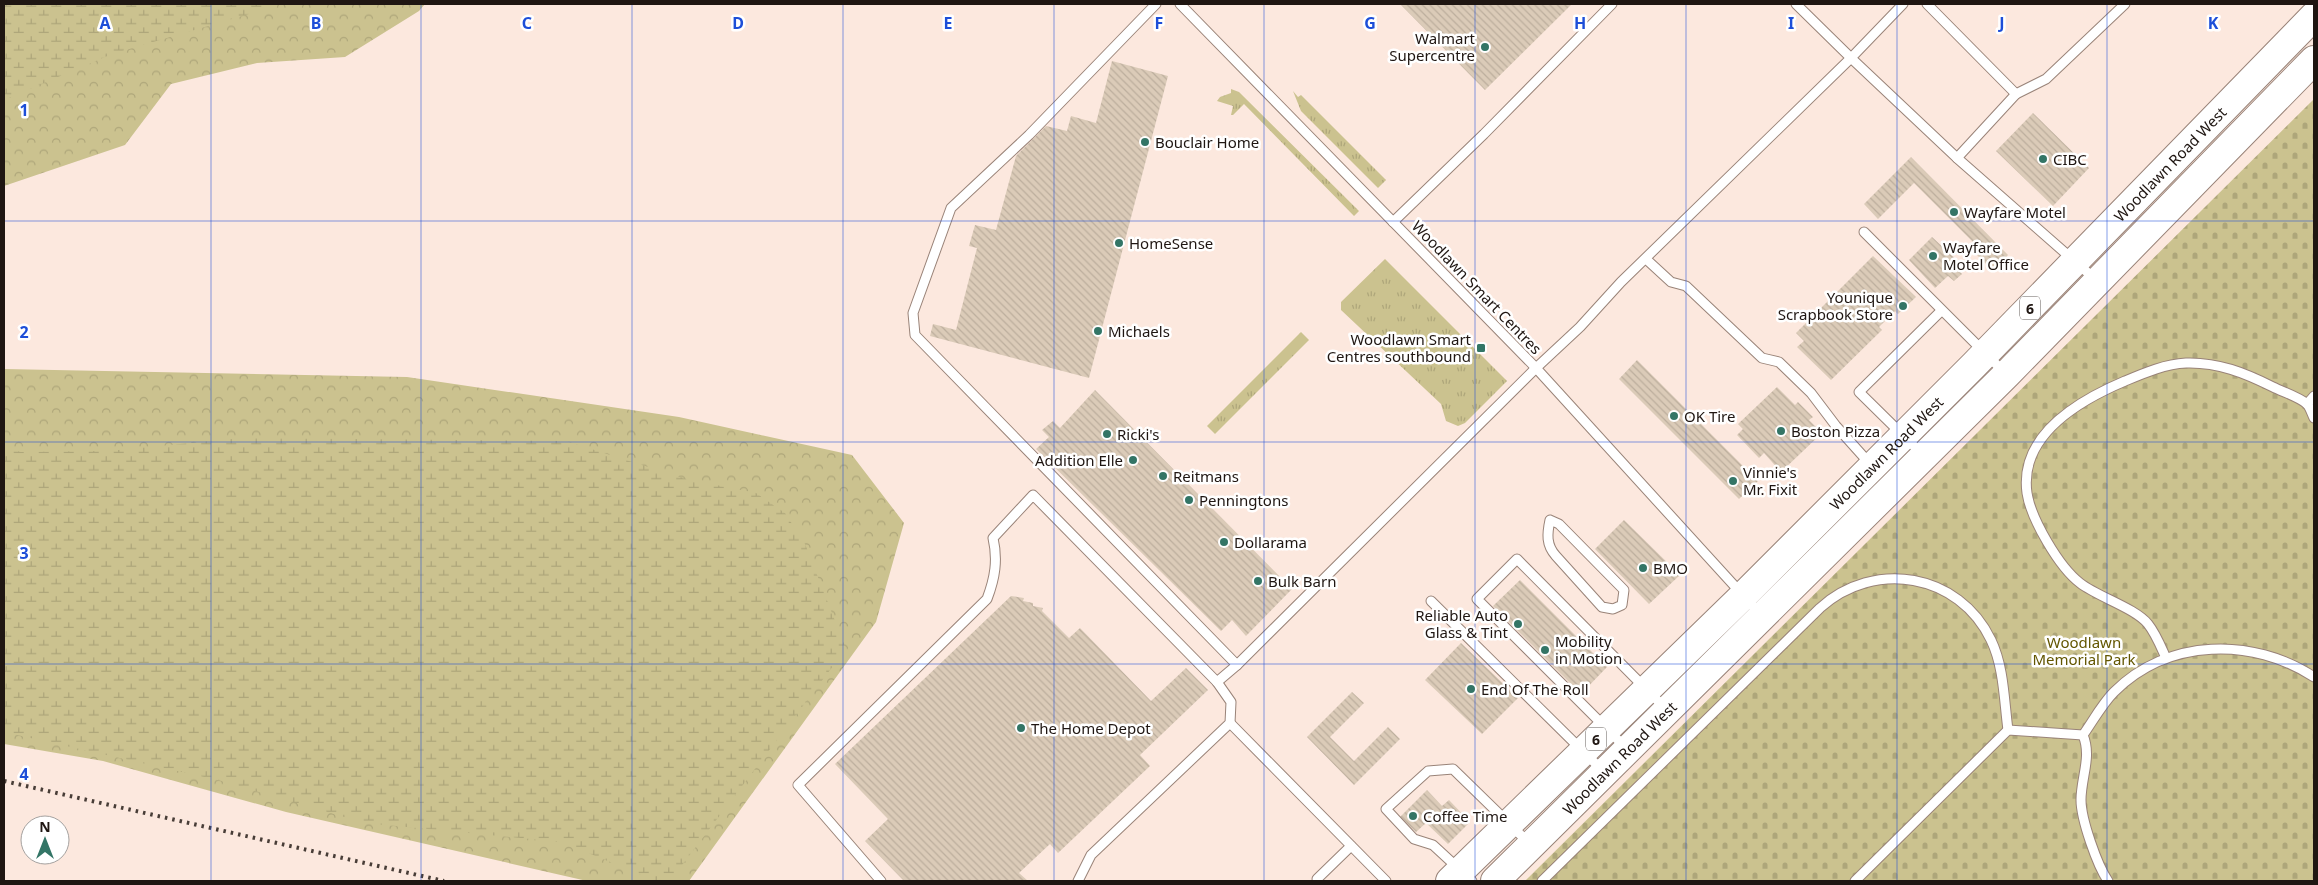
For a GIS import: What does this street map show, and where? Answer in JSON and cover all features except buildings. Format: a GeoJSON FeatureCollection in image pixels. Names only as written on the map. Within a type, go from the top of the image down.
{"type":"FeatureCollection","features":[{"type":"Feature","properties":{"kind":"main road","name":"Woodlawn Road West"},"geometry":{"type":"LineString","coordinates":[[1495,881],[1763,617],[1883,476],[1902,435],[1985,354],[2314,16]]}},
{"type":"Feature","properties":{"kind":"main road","name":"Woodlawn Road West"},"geometry":{"type":"LineString","coordinates":[[1461,878],[1509,824],[1742,597],[1883,476],[1924,456],[2007,374],[2314,60]]}},
{"type":"Feature","properties":{"kind":"lane"},"geometry":{"type":"LineString","coordinates":[[1156,4],[1029,135],[950,208],[913,313],[915,335],[1237,665]]}},
{"type":"Feature","properties":{"kind":"lane"},"geometry":{"type":"LineString","coordinates":[[1180,4],[1393,222]]}},
{"type":"Feature","properties":{"kind":"lane","name":"Woodlawn Smart Centres"},"geometry":{"type":"LineString","coordinates":[[1612,4],[1473,145],[1393,222],[1536,368],[1580,327],[1903,4]]}},
{"type":"Feature","properties":{"kind":"lane"},"geometry":{"type":"LineString","coordinates":[[1796,4],[1957,158],[2097,281]]}},
{"type":"Feature","properties":{"kind":"lane"},"geometry":{"type":"LineString","coordinates":[[1927,4],[2016,94]]}},
{"type":"Feature","properties":{"kind":"lane"},"geometry":{"type":"LineString","coordinates":[[1957,158],[2016,94],[2046,79],[2125,4]]}},
{"type":"Feature","properties":{"kind":"lane"},"geometry":{"type":"LineString","coordinates":[[1864,232],[1941,311],[2007,374]]}},
{"type":"Feature","properties":{"kind":"lane"},"geometry":{"type":"LineString","coordinates":[[1646,259],[1671,282],[1686,286],[1762,358],[1779,362],[1811,392],[1836,426],[1883,476]]}},
{"type":"Feature","properties":{"kind":"lane"},"geometry":{"type":"LineString","coordinates":[[1924,456],[1859,392],[1941,311]]}},
{"type":"Feature","properties":{"kind":"lane"},"geometry":{"type":"LineString","coordinates":[[2166,658],[2148,623],[2081,584],[2064,565],[2039,526],[2030,507],[2026,480],[2036,448],[2047,432],[2072,408],[2101,392],[2148,372],[2175,364],[2203,363],[2232,369],[2307,404],[2314,418]]}},
{"type":"Feature","properties":{"kind":"lane"},"geometry":{"type":"LineString","coordinates":[[1217,682],[1237,665],[1536,368],[1742,597],[1763,617]]}},
{"type":"Feature","properties":{"kind":"lane"},"geometry":{"type":"LineString","coordinates":[[2307,404],[2314,396]]}},
{"type":"Feature","properties":{"kind":"lane"},"geometry":{"type":"LineString","coordinates":[[881,881],[798,785],[987,599],[996,565],[996,551],[993,538],[1033,495],[1217,682],[1230,702],[1230,723],[1386,881]]}},
{"type":"Feature","properties":{"kind":"lane"},"geometry":{"type":"LineString","coordinates":[[1550,520],[1559,524],[1624,590],[1622,606],[1613,609],[1602,607],[1550,549],[1547,535],[1550,520]]}},
{"type":"Feature","properties":{"kind":"lane"},"geometry":{"type":"LineString","coordinates":[[1628,750],[1477,599],[1517,559],[1646,691],[1668,711]]}},
{"type":"Feature","properties":{"kind":"lane"},"geometry":{"type":"LineString","coordinates":[[1542,881],[1820,608],[1830,599],[1856,585],[1900,578],[1924,582],[1945,591],[1965,604],[1979,620],[1991,640],[1999,660],[2008,730]]}},
{"type":"Feature","properties":{"kind":"lane"},"geometry":{"type":"LineString","coordinates":[[1431,601],[1605,773]]}},
{"type":"Feature","properties":{"kind":"lane"},"geometry":{"type":"LineString","coordinates":[[2083,735],[2114,692],[2144,669],[2166,658],[2192,651],[2217,648],[2244,650],[2288,663],[2314,677]]}},
{"type":"Feature","properties":{"kind":"lane"},"geometry":{"type":"LineString","coordinates":[[1078,881],[1091,855],[1230,723]]}},
{"type":"Feature","properties":{"kind":"lane"},"geometry":{"type":"LineString","coordinates":[[1855,881],[2008,730],[2083,735]]}},
{"type":"Feature","properties":{"kind":"lane"},"geometry":{"type":"LineString","coordinates":[[2083,735],[2088,760],[2080,802],[2095,853],[2108,881]]}},
{"type":"Feature","properties":{"kind":"lane"},"geometry":{"type":"LineString","coordinates":[[1461,878],[1433,845],[1414,839],[1386,809],[1428,771],[1453,769],[1532,846]]}},
{"type":"Feature","properties":{"kind":"lane"},"geometry":{"type":"LineString","coordinates":[[1317,879],[1351,846]]}},
{"type":"Feature","properties":{"kind":"green space"},"geometry":{"type":"Polygon","coordinates":[[[4,4],[425,4],[419,11],[345,57],[257,63],[171,84],[125,145],[4,186],[4,4]]]}},
{"type":"Feature","properties":{"kind":"green space"},"geometry":{"type":"Polygon","coordinates":[[[4,4],[275,4],[270,8],[112,54],[4,100],[4,4]]]}},
{"type":"Feature","properties":{"kind":"green space"},"geometry":{"type":"Polygon","coordinates":[[[1231,89],[1239,92],[1359,211],[1354,216],[1244,104],[1231,115],[1233,106],[1217,101],[1220,97],[1231,93],[1231,89]]]}},
{"type":"Feature","properties":{"kind":"green space"},"geometry":{"type":"Polygon","coordinates":[[[1293,91],[1298,97],[1301,95],[1386,180],[1378,188],[1301,111],[1293,91]]]}},
{"type":"Feature","properties":{"kind":"green space","name":"Woodlawn Memorial Park"},"geometry":{"type":"Polygon","coordinates":[[[2314,99],[2314,881],[1525,881],[2314,99]]]}},
{"type":"Feature","properties":{"kind":"green space"},"geometry":{"type":"Polygon","coordinates":[[[1385,259],[1507,381],[1465,423],[1458,426],[1446,421],[1441,404],[1341,310],[1341,302],[1385,259]]]}},
{"type":"Feature","properties":{"kind":"green space"},"geometry":{"type":"Polygon","coordinates":[[[1301,332],[1309,340],[1215,434],[1207,426],[1301,332]]]}},
{"type":"Feature","properties":{"kind":"green space"},"geometry":{"type":"Polygon","coordinates":[[[4,369],[407,377],[679,417],[852,455],[904,523],[876,622],[689,881],[587,881],[286,812],[103,761],[4,744],[4,369]]]}},
{"type":"Feature","properties":{"kind":"green space"},"geometry":{"type":"Polygon","coordinates":[[[242,438],[566,441],[686,479],[756,493],[785,513],[805,544],[846,649],[670,881],[657,881],[561,842],[365,823],[222,781],[4,732],[4,448],[21,452],[108,451],[242,438]]]}},
{"type":"Feature","properties":{"kind":"railway"},"geometry":{"type":"LineString","coordinates":[[4,781],[444,881]]}},
{"type":"Feature","properties":{"kind":"place","name":"Walmart Supercentre"},"geometry":{"type":"Point","coordinates":[1485,47]}},
{"type":"Feature","properties":{"kind":"place","name":"Bouclair Home"},"geometry":{"type":"Point","coordinates":[1145,142]}},
{"type":"Feature","properties":{"kind":"place","name":"CIBC"},"geometry":{"type":"Point","coordinates":[2043,159]}},
{"type":"Feature","properties":{"kind":"place","name":"Wayfare Motel"},"geometry":{"type":"Point","coordinates":[1954,212]}},
{"type":"Feature","properties":{"kind":"place","name":"HomeSense"},"geometry":{"type":"Point","coordinates":[1119,243]}},
{"type":"Feature","properties":{"kind":"place","name":"Wayfare Motel Office"},"geometry":{"type":"Point","coordinates":[1933,256]}},
{"type":"Feature","properties":{"kind":"place","name":"Younique Scrapbook Store"},"geometry":{"type":"Point","coordinates":[1903,306]}},
{"type":"Feature","properties":{"kind":"place","name":"Michaels"},"geometry":{"type":"Point","coordinates":[1098,331]}},
{"type":"Feature","properties":{"kind":"place","name":"Woodlawn Smart Centres southbound"},"geometry":{"type":"Point","coordinates":[1481,348]}},
{"type":"Feature","properties":{"kind":"place","name":"OK Tire"},"geometry":{"type":"Point","coordinates":[1674,416]}},
{"type":"Feature","properties":{"kind":"place","name":"Boston Pizza"},"geometry":{"type":"Point","coordinates":[1781,431]}},
{"type":"Feature","properties":{"kind":"place","name":"Ricki's"},"geometry":{"type":"Point","coordinates":[1107,434]}},
{"type":"Feature","properties":{"kind":"place","name":"Addition Elle"},"geometry":{"type":"Point","coordinates":[1133,460]}},
{"type":"Feature","properties":{"kind":"place","name":"Reitmans"},"geometry":{"type":"Point","coordinates":[1163,476]}},
{"type":"Feature","properties":{"kind":"place","name":"Vinnie's Mr. Fixit"},"geometry":{"type":"Point","coordinates":[1733,481]}},
{"type":"Feature","properties":{"kind":"place","name":"Penningtons"},"geometry":{"type":"Point","coordinates":[1189,500]}},
{"type":"Feature","properties":{"kind":"place","name":"Dollarama"},"geometry":{"type":"Point","coordinates":[1224,542]}},
{"type":"Feature","properties":{"kind":"place","name":"BMO"},"geometry":{"type":"Point","coordinates":[1643,568]}},
{"type":"Feature","properties":{"kind":"place","name":"Bulk Barn"},"geometry":{"type":"Point","coordinates":[1258,581]}},
{"type":"Feature","properties":{"kind":"place","name":"Reliable Auto Glass & Tint"},"geometry":{"type":"Point","coordinates":[1518,624]}},
{"type":"Feature","properties":{"kind":"place","name":"Mobility in Motion"},"geometry":{"type":"Point","coordinates":[1545,650]}},
{"type":"Feature","properties":{"kind":"place","name":"End Of The Roll"},"geometry":{"type":"Point","coordinates":[1471,689]}},
{"type":"Feature","properties":{"kind":"place","name":"The Home Depot"},"geometry":{"type":"Point","coordinates":[1021,728]}},
{"type":"Feature","properties":{"kind":"place","name":"Coffee Time"},"geometry":{"type":"Point","coordinates":[1413,816]}}]}
